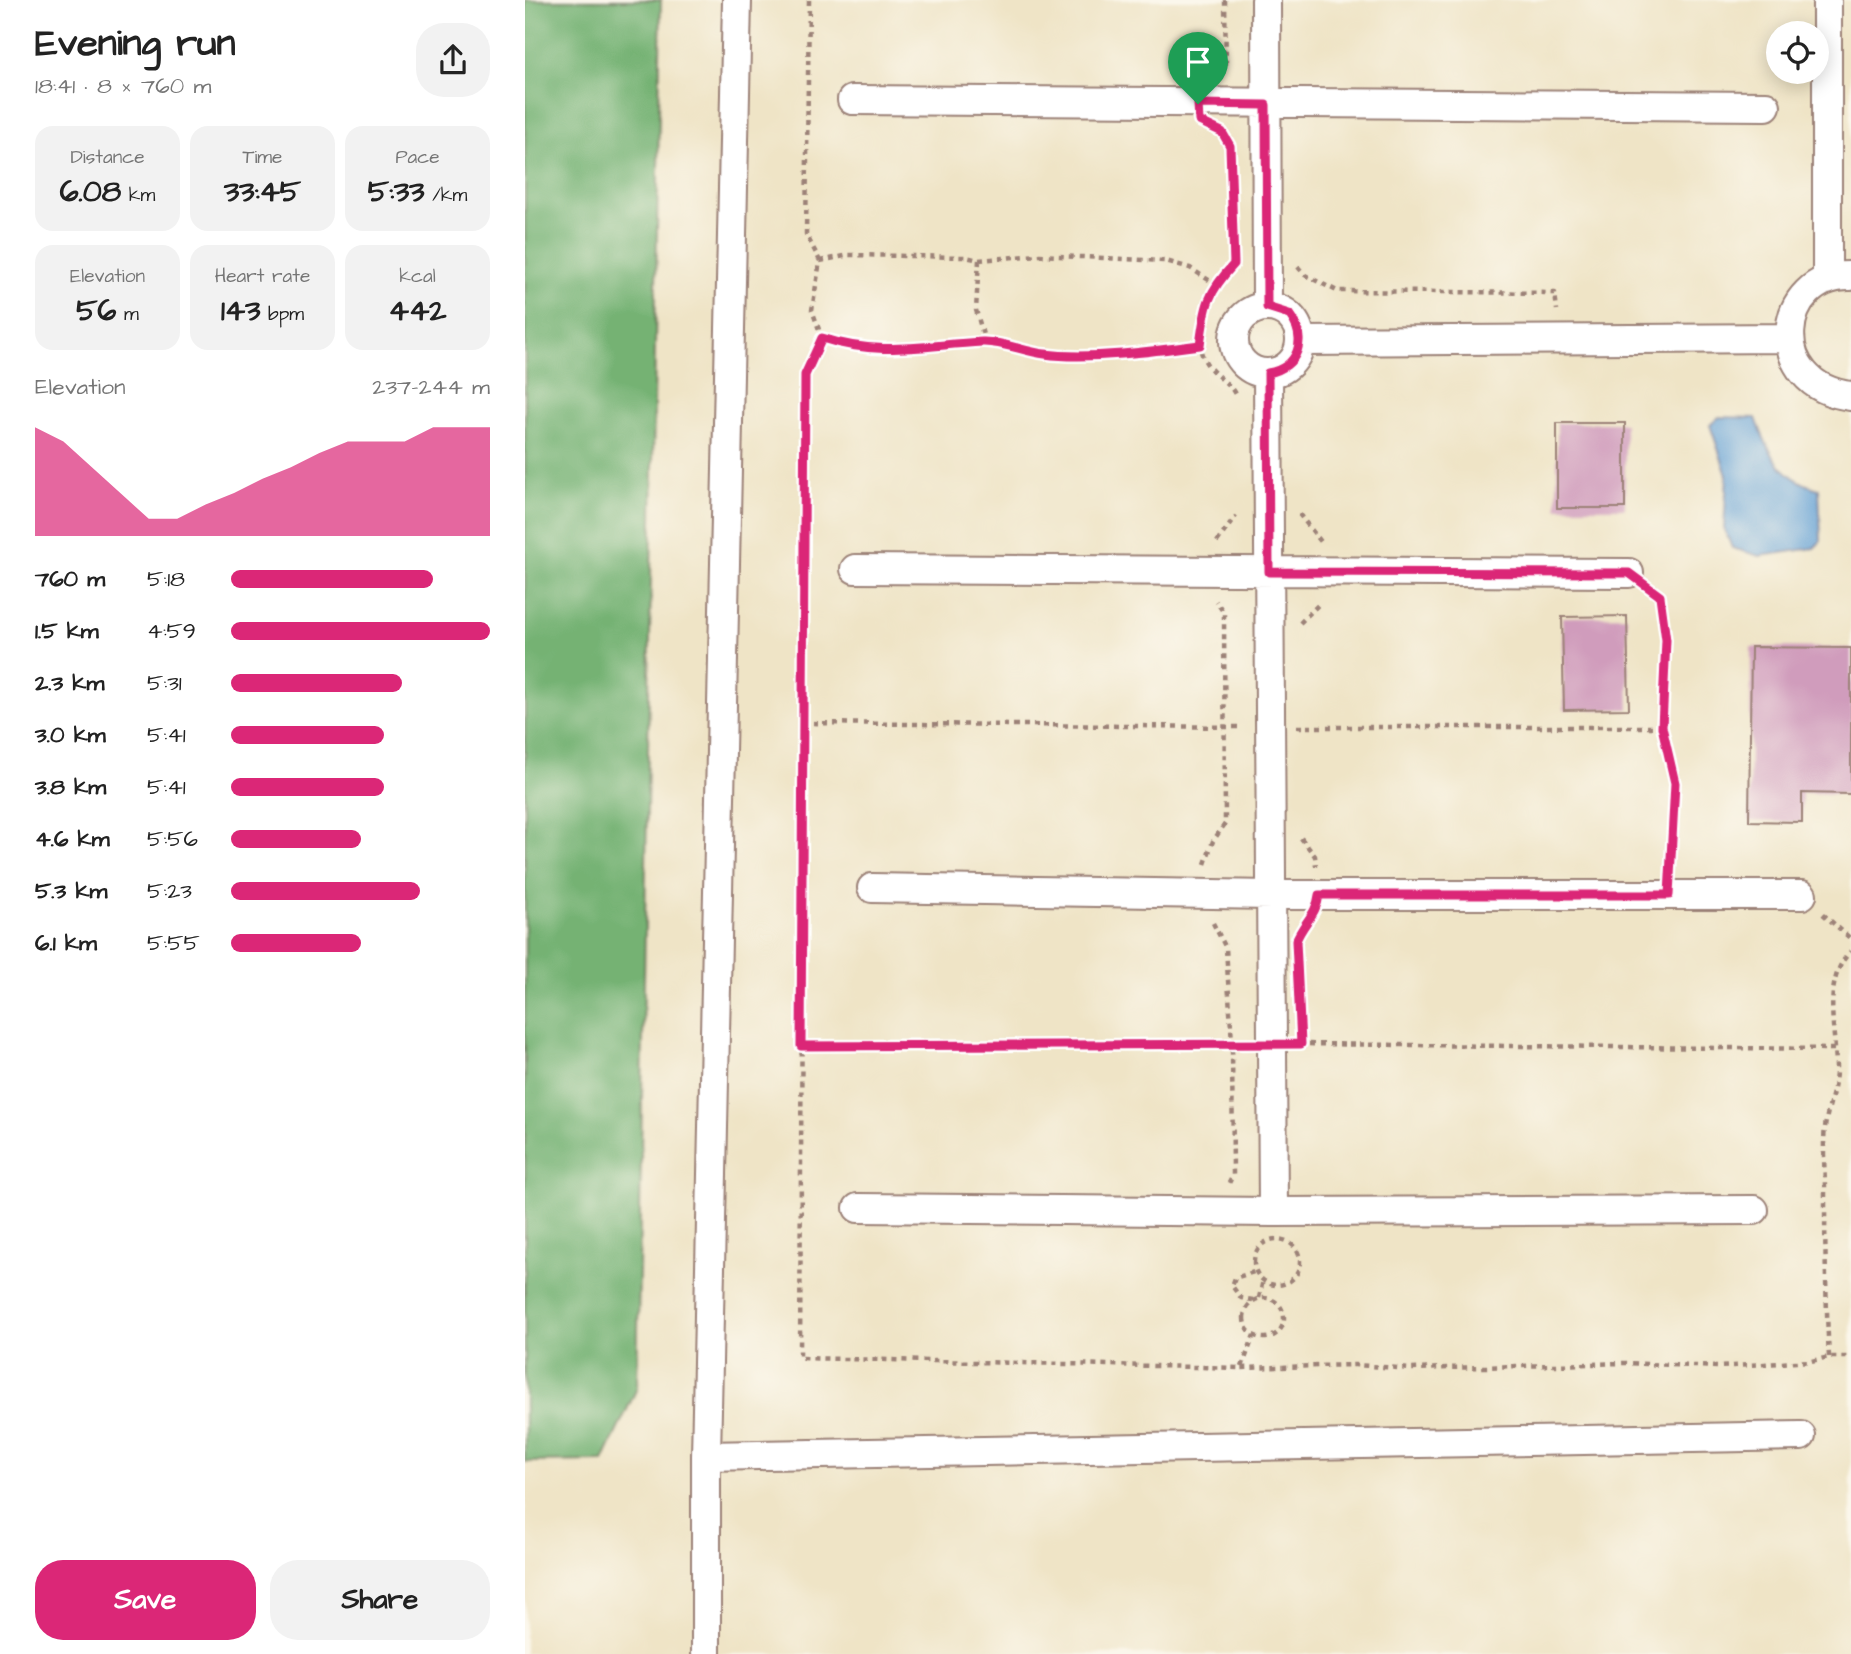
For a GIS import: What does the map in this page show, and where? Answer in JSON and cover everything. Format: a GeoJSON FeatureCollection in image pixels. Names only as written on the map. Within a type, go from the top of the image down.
{"type":"FeatureCollection","features":[{"type":"Feature","properties":{"kind":"street"},"geometry":{"type":"LineString","coordinates":[[706,1654],[706,1456],[737,0]]}},
{"type":"Feature","properties":{"kind":"street"},"geometry":{"type":"LineString","coordinates":[[1266,0],[1267,307]]}},
{"type":"Feature","properties":{"kind":"street"},"geometry":{"type":"LineString","coordinates":[[1827,0],[1839,278],[1811,290],[1799,303],[1791,320],[1790,338],[1793,357],[1809,380],[1833,394],[1851,396]]}},
{"type":"Feature","properties":{"kind":"street"},"geometry":{"type":"LineString","coordinates":[[852,100],[1266,105],[1766,106]]}},
{"type":"Feature","properties":{"kind":"street"},"geometry":{"type":"LineString","coordinates":[[1267,307],[1289,314],[1296,324],[1300,341],[1296,356],[1289,365],[1268,373],[1248,368],[1240,360],[1233,340],[1235,329],[1247,312],[1267,307]]}},
{"type":"Feature","properties":{"kind":"street"},"geometry":{"type":"LineString","coordinates":[[1300,341],[1790,338]]}},
{"type":"Feature","properties":{"kind":"street"},"geometry":{"type":"LineString","coordinates":[[1268,373],[1269,572],[1286,732],[1271,895],[1273,1212]]}},
{"type":"Feature","properties":{"kind":"street"},"geometry":{"type":"LineString","coordinates":[[855,569],[1629,573]]}},
{"type":"Feature","properties":{"kind":"street"},"geometry":{"type":"LineString","coordinates":[[872,888],[1271,895],[1803,895]]}},
{"type":"Feature","properties":{"kind":"street"},"geometry":{"type":"LineString","coordinates":[[858,1208],[1273,1212],[1754,1210]]}},
{"type":"Feature","properties":{"kind":"street"},"geometry":{"type":"LineString","coordinates":[[706,1456],[1801,1436]]}},
{"type":"Feature","properties":{"kind":"path"},"geometry":{"type":"LineString","coordinates":[[809,0],[806,234],[820,261],[812,310],[822,338],[805,375],[800,1358],[1242,1368],[1355,1365],[1412,1369],[1625,1363],[1718,1367],[1851,1357]]}},
{"type":"Feature","properties":{"kind":"path"},"geometry":{"type":"LineString","coordinates":[[1225,0],[1226,68],[1198,85],[1198,104],[1199,121],[1222,132],[1230,146],[1234,264],[1215,284],[1205,303],[1200,345],[1210,368],[1226,381],[1237,399]]}},
{"type":"Feature","properties":{"kind":"path"},"geometry":{"type":"LineString","coordinates":[[820,261],[849,255],[966,257],[979,260],[1039,255],[1165,261],[1189,268],[1215,284]]}},
{"type":"Feature","properties":{"kind":"path"},"geometry":{"type":"LineString","coordinates":[[1289,258],[1305,275],[1337,291],[1555,293],[1559,340]]}},
{"type":"Feature","properties":{"kind":"path"},"geometry":{"type":"LineString","coordinates":[[979,260],[976,310],[985,342]]}},
{"type":"Feature","properties":{"kind":"path"},"geometry":{"type":"LineString","coordinates":[[822,338],[847,346],[876,349],[921,349],[985,342],[1047,355],[1154,352],[1200,345]]}},
{"type":"Feature","properties":{"kind":"path"},"geometry":{"type":"LineString","coordinates":[[1224,1211],[1223,1195],[1233,1175],[1232,1043],[1226,948],[1206,912],[1205,858],[1225,824],[1224,613],[1212,594],[1213,547],[1236,519],[1237,505]]}},
{"type":"Feature","properties":{"kind":"path"},"geometry":{"type":"LineString","coordinates":[[1296,510],[1322,541],[1327,572],[1324,598],[1297,627]]}},
{"type":"Feature","properties":{"kind":"path"},"geometry":{"type":"LineString","coordinates":[[1629,573],[1660,596],[1666,640],[1662,727],[1675,783],[1669,895]]}},
{"type":"Feature","properties":{"kind":"path"},"geometry":{"type":"LineString","coordinates":[[1286,732],[1295,715]]}},
{"type":"Feature","properties":{"kind":"path"},"geometry":{"type":"LineString","coordinates":[[803,723],[1226,726],[1286,732],[1662,727]]}},
{"type":"Feature","properties":{"kind":"path"},"geometry":{"type":"LineString","coordinates":[[1293,828],[1315,856],[1319,895]]}},
{"type":"Feature","properties":{"kind":"path"},"geometry":{"type":"LineString","coordinates":[[1803,895],[1851,939]]}},
{"type":"Feature","properties":{"kind":"path"},"geometry":{"type":"LineString","coordinates":[[1829,1357],[1825,1277],[1826,1121],[1833,1100],[1832,1012],[1839,963],[1851,951]]}},
{"type":"Feature","properties":{"kind":"path"},"geometry":{"type":"LineString","coordinates":[[1300,1031],[1301,1058]]}},
{"type":"Feature","properties":{"kind":"path"},"geometry":{"type":"LineString","coordinates":[[801,1046],[1232,1043],[1834,1049]]}},
{"type":"Feature","properties":{"kind":"path"},"geometry":{"type":"LineString","coordinates":[[1273,1239],[1283,1239],[1298,1252],[1300,1262],[1291,1280],[1272,1284],[1263,1279],[1257,1271],[1257,1251],[1273,1239]]}},
{"type":"Feature","properties":{"kind":"path"},"geometry":{"type":"LineString","coordinates":[[1257,1271],[1242,1273],[1235,1278],[1232,1286],[1241,1298],[1256,1300],[1274,1300],[1281,1307],[1284,1317],[1275,1335],[1264,1338],[1254,1335],[1243,1318],[1246,1308],[1256,1300],[1263,1279]]}},
{"type":"Feature","properties":{"kind":"path"},"geometry":{"type":"LineString","coordinates":[[1242,1368],[1254,1335]]}},
{"type":"Feature","properties":{"kind":"green space"},"geometry":{"type":"Polygon","coordinates":[[[525,0],[661,0],[637,1388],[603,1461],[525,1462],[525,0]]]}},
{"type":"Feature","properties":{"kind":"water"},"geometry":{"type":"Polygon","coordinates":[[[1719,417],[1756,418],[1778,463],[1795,479],[1819,489],[1821,541],[1814,548],[1760,556],[1732,548],[1724,528],[1727,475],[1710,425],[1719,417]]]}},
{"type":"Feature","properties":{"kind":"building"},"geometry":{"type":"Polygon","coordinates":[[[1557,423],[1625,423],[1625,508],[1557,508],[1557,423]]]}},
{"type":"Feature","properties":{"kind":"building"},"geometry":{"type":"Polygon","coordinates":[[[1627,616],[1629,709],[1564,710],[1562,617],[1627,616]]]}},
{"type":"Feature","properties":{"kind":"building"},"geometry":{"type":"Polygon","coordinates":[[[1751,647],[1851,648],[1851,794],[1802,793],[1802,822],[1749,821],[1751,647]]]}},
{"type":"Feature","properties":{"kind":"route"},"geometry":{"type":"LineString","coordinates":[[1198,104],[1266,105],[1267,307],[1289,314],[1300,334],[1300,346],[1289,365],[1268,373],[1269,572],[1629,573],[1660,596],[1666,640],[1662,727],[1675,783],[1669,895],[1319,895],[1317,910],[1301,927],[1296,941],[1301,1044],[801,1046],[805,375],[822,338],[847,346],[876,349],[921,349],[985,342],[1047,355],[1154,352],[1200,345],[1205,303],[1215,284],[1234,264],[1230,146],[1222,132],[1199,121],[1198,104]]}}]}
